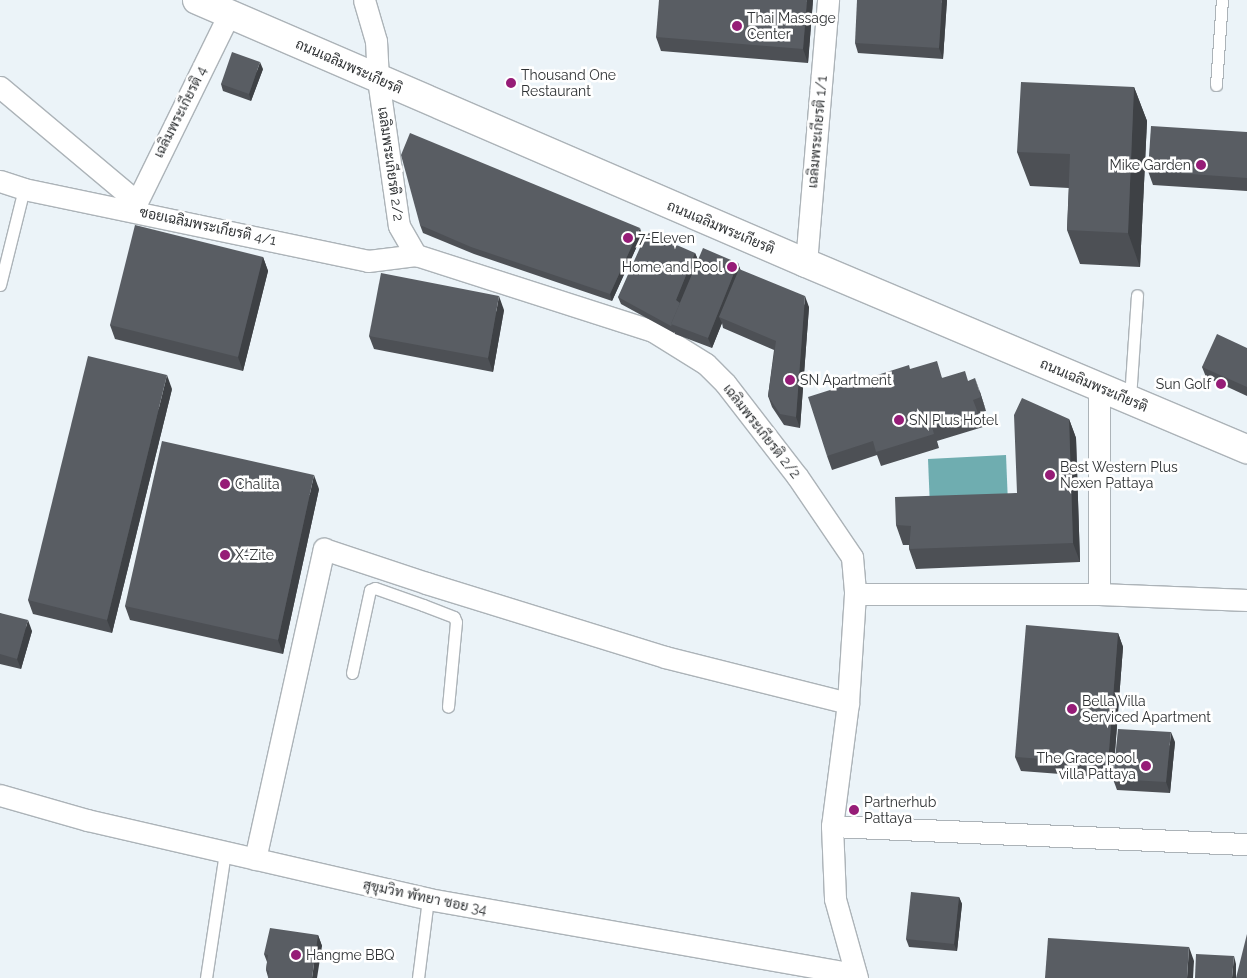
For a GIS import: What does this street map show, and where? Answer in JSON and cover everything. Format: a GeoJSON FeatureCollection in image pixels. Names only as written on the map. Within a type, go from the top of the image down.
{"type":"FeatureCollection","features":[{"type":"Feature","properties":{"kind":"main road","name":"ถนนเฉลิมพระเกียรติ"},"geometry":{"type":"LineString","coordinates":[[197,0],[806,263],[1247,449]]}},
{"type":"Feature","properties":{"kind":"street","name":"เฉลิมพระเกียรติ 2/2"},"geometry":{"type":"LineString","coordinates":[[364,0],[376,41],[378,79],[399,226],[416,255],[653,332],[706,364],[726,383],[797,476],[852,557],[855,594],[848,703],[832,826],[835,899],[856,976]]}},
{"type":"Feature","properties":{"kind":"street","name":"เฉลิมพระเกียรติ 1/1"},"geometry":{"type":"LineString","coordinates":[[806,263],[828,0]]}},
{"type":"Feature","properties":{"kind":"street","name":"เฉลิมพระเกียรติ 4"},"geometry":{"type":"LineString","coordinates":[[134,206],[230,14]]}},
{"type":"Feature","properties":{"kind":"street"},"geometry":{"type":"LineString","coordinates":[[0,87],[134,206]]}},
{"type":"Feature","properties":{"kind":"street","name":"ซอยเฉลิมพระเกียรติ 4/1"},"geometry":{"type":"LineString","coordinates":[[0,181],[24,189],[134,206],[368,261],[416,255]]}},
{"type":"Feature","properties":{"kind":"street"},"geometry":{"type":"LineString","coordinates":[[1099,388],[1099,594]]}},
{"type":"Feature","properties":{"kind":"street"},"geometry":{"type":"LineString","coordinates":[[255,859],[324,549],[426,583],[665,657],[848,703]]}},
{"type":"Feature","properties":{"kind":"street"},"geometry":{"type":"LineString","coordinates":[[855,594],[1099,594],[1247,600]]}},
{"type":"Feature","properties":{"kind":"street","name":"สุขุมวิท พัทยา ซอย 34"},"geometry":{"type":"LineString","coordinates":[[0,795],[87,820],[428,899],[856,976]]}},
{"type":"Feature","properties":{"kind":"street"},"geometry":{"type":"LineString","coordinates":[[832,826],[1247,844]]}},
{"type":"Feature","properties":{"kind":"lane"},"geometry":{"type":"LineString","coordinates":[[1216,85],[1222,0]]}},
{"type":"Feature","properties":{"kind":"lane"},"geometry":{"type":"LineString","coordinates":[[0,285],[24,189]]}},
{"type":"Feature","properties":{"kind":"lane"},"geometry":{"type":"LineString","coordinates":[[1130,400],[1137,294]]}},
{"type":"Feature","properties":{"kind":"lane"},"geometry":{"type":"LineString","coordinates":[[423,605],[426,583]]}},
{"type":"Feature","properties":{"kind":"lane"},"geometry":{"type":"LineString","coordinates":[[352,673],[370,590],[375,588],[454,618],[456,622],[448,707]]}},
{"type":"Feature","properties":{"kind":"lane"},"geometry":{"type":"LineString","coordinates":[[206,978],[225,852]]}},
{"type":"Feature","properties":{"kind":"lane"},"geometry":{"type":"LineString","coordinates":[[418,978],[428,899]]}},
{"type":"Feature","properties":{"kind":"water"},"geometry":{"type":"Polygon","coordinates":[[[1006,455],[1008,504],[930,508],[928,459],[1006,455]]]}},
{"type":"Feature","properties":{"kind":"building","name":"Thai Massage Center"},"geometry":{"type":"Polygon","coordinates":[[[659,0],[807,0],[803,49],[656,37],[659,0]]]}},
{"type":"Feature","properties":{"kind":"building"},"geometry":{"type":"Polygon","coordinates":[[[857,0],[942,0],[939,48],[855,43],[857,0]]]}},
{"type":"Feature","properties":{"kind":"building"},"geometry":{"type":"Polygon","coordinates":[[[232,52],[260,62],[249,94],[221,84],[232,52]]]}},
{"type":"Feature","properties":{"kind":"building"},"geometry":{"type":"Polygon","coordinates":[[[1021,82],[1134,87],[1128,233],[1067,230],[1070,154],[1017,152],[1021,82]]]}},
{"type":"Feature","properties":{"kind":"building","name":"Mike Garden"},"geometry":{"type":"Polygon","coordinates":[[[1151,126],[1247,132],[1247,178],[1148,171],[1151,126]]]}},
{"type":"Feature","properties":{"kind":"building"},"geometry":{"type":"Polygon","coordinates":[[[410,133],[640,228],[610,294],[471,247],[420,225],[401,155],[410,133]]]}},
{"type":"Feature","properties":{"kind":"building"},"geometry":{"type":"Polygon","coordinates":[[[135,225],[263,257],[238,357],[110,325],[135,225]]]}},
{"type":"Feature","properties":{"kind":"building"},"geometry":{"type":"Polygon","coordinates":[[[647,232],[695,253],[676,300],[680,303],[671,326],[618,297],[647,232]]]}},
{"type":"Feature","properties":{"kind":"building"},"geometry":{"type":"Polygon","coordinates":[[[703,248],[738,263],[708,338],[671,324],[703,248]]]}},
{"type":"Feature","properties":{"kind":"building","name":"SN Apartment"},"geometry":{"type":"Polygon","coordinates":[[[739,269],[805,296],[796,417],[780,414],[768,396],[776,341],[719,317],[739,269]]]}},
{"type":"Feature","properties":{"kind":"building"},"geometry":{"type":"Polygon","coordinates":[[[381,273],[499,296],[488,358],[369,336],[381,273]]]}},
{"type":"Feature","properties":{"kind":"building"},"geometry":{"type":"Polygon","coordinates":[[[1217,334],[1247,348],[1247,387],[1202,367],[1217,334]]]}},
{"type":"Feature","properties":{"kind":"building"},"geometry":{"type":"Polygon","coordinates":[[[88,356],[167,375],[107,620],[28,600],[88,356]]]}},
{"type":"Feature","properties":{"kind":"building","name":"SN Plus Hotel"},"geometry":{"type":"Polygon","coordinates":[[[937,361],[942,378],[965,371],[968,381],[975,378],[981,397],[973,400],[978,413],[932,427],[934,434],[876,452],[873,441],[827,456],[808,397],[909,365],[910,369],[937,361]]]}},
{"type":"Feature","properties":{"kind":"building","name":"Best Western Plus Nexen Pattaya"},"geometry":{"type":"Polygon","coordinates":[[[1022,398],[1069,419],[1073,543],[909,549],[911,526],[896,525],[895,497],[1017,493],[1014,415],[1022,398]]]}},
{"type":"Feature","properties":{"kind":"building","name":"X-Zite"},"geometry":{"type":"Polygon","coordinates":[[[162,441],[314,475],[278,640],[125,606],[162,441]]]}},
{"type":"Feature","properties":{"kind":"building"},"geometry":{"type":"Polygon","coordinates":[[[0,613],[28,620],[17,659],[0,654],[0,613]]]}},
{"type":"Feature","properties":{"kind":"building","name":"Bella Villa Serviced Apartment"},"geometry":{"type":"Polygon","coordinates":[[[1026,625],[1118,633],[1108,764],[1015,757],[1026,625]]]}},
{"type":"Feature","properties":{"kind":"building","name":"The Grace pool villa Pattaya"},"geometry":{"type":"Polygon","coordinates":[[[1118,729],[1171,732],[1166,782],[1113,779],[1118,729]]]}},
{"type":"Feature","properties":{"kind":"building"},"geometry":{"type":"Polygon","coordinates":[[[911,892],[959,897],[954,944],[906,939],[911,892]]]}},
{"type":"Feature","properties":{"kind":"building","name":"Hangme BBQ"},"geometry":{"type":"Polygon","coordinates":[[[270,928],[318,935],[312,978],[268,978],[269,971],[266,970],[268,955],[264,954],[270,928]]]}},
{"type":"Feature","properties":{"kind":"building"},"geometry":{"type":"Polygon","coordinates":[[[1247,934],[1247,978],[1236,978],[1247,934]]]}},
{"type":"Feature","properties":{"kind":"building"},"geometry":{"type":"Polygon","coordinates":[[[1048,938],[1189,947],[1187,978],[1045,978],[1048,938]]]}},
{"type":"Feature","properties":{"kind":"building"},"geometry":{"type":"Polygon","coordinates":[[[1196,954],[1234,956],[1232,978],[1195,978],[1196,954]]]}},
{"type":"Feature","properties":{"kind":"place","name":"Thai Massage Center"},"geometry":{"type":"Point","coordinates":[737,26]}},
{"type":"Feature","properties":{"kind":"place","name":"Thousand One Restaurant"},"geometry":{"type":"Point","coordinates":[511,83]}},
{"type":"Feature","properties":{"kind":"place","name":"Mike Garden"},"geometry":{"type":"Point","coordinates":[1201,165]}},
{"type":"Feature","properties":{"kind":"place","name":"7-Eleven"},"geometry":{"type":"Point","coordinates":[628,238]}},
{"type":"Feature","properties":{"kind":"place","name":"Home and Pool"},"geometry":{"type":"Point","coordinates":[732,267]}},
{"type":"Feature","properties":{"kind":"place","name":"SN Apartment"},"geometry":{"type":"Point","coordinates":[790,380]}},
{"type":"Feature","properties":{"kind":"place","name":"Sun Golf"},"geometry":{"type":"Point","coordinates":[1221,384]}},
{"type":"Feature","properties":{"kind":"place","name":"SN Plus Hotel"},"geometry":{"type":"Point","coordinates":[899,420]}},
{"type":"Feature","properties":{"kind":"place","name":"Best Western Plus Nexen Pattaya"},"geometry":{"type":"Point","coordinates":[1050,475]}},
{"type":"Feature","properties":{"kind":"place","name":"Chalita"},"geometry":{"type":"Point","coordinates":[225,484]}},
{"type":"Feature","properties":{"kind":"place","name":"X-Zite"},"geometry":{"type":"Point","coordinates":[225,555]}},
{"type":"Feature","properties":{"kind":"place","name":"Bella Villa Serviced Apartment"},"geometry":{"type":"Point","coordinates":[1072,709]}},
{"type":"Feature","properties":{"kind":"place","name":"The Grace pool villa Pattaya"},"geometry":{"type":"Point","coordinates":[1146,766]}},
{"type":"Feature","properties":{"kind":"place","name":"Partnerhub Pattaya"},"geometry":{"type":"Point","coordinates":[854,810]}},
{"type":"Feature","properties":{"kind":"place","name":"Hangme BBQ"},"geometry":{"type":"Point","coordinates":[296,955]}}]}
